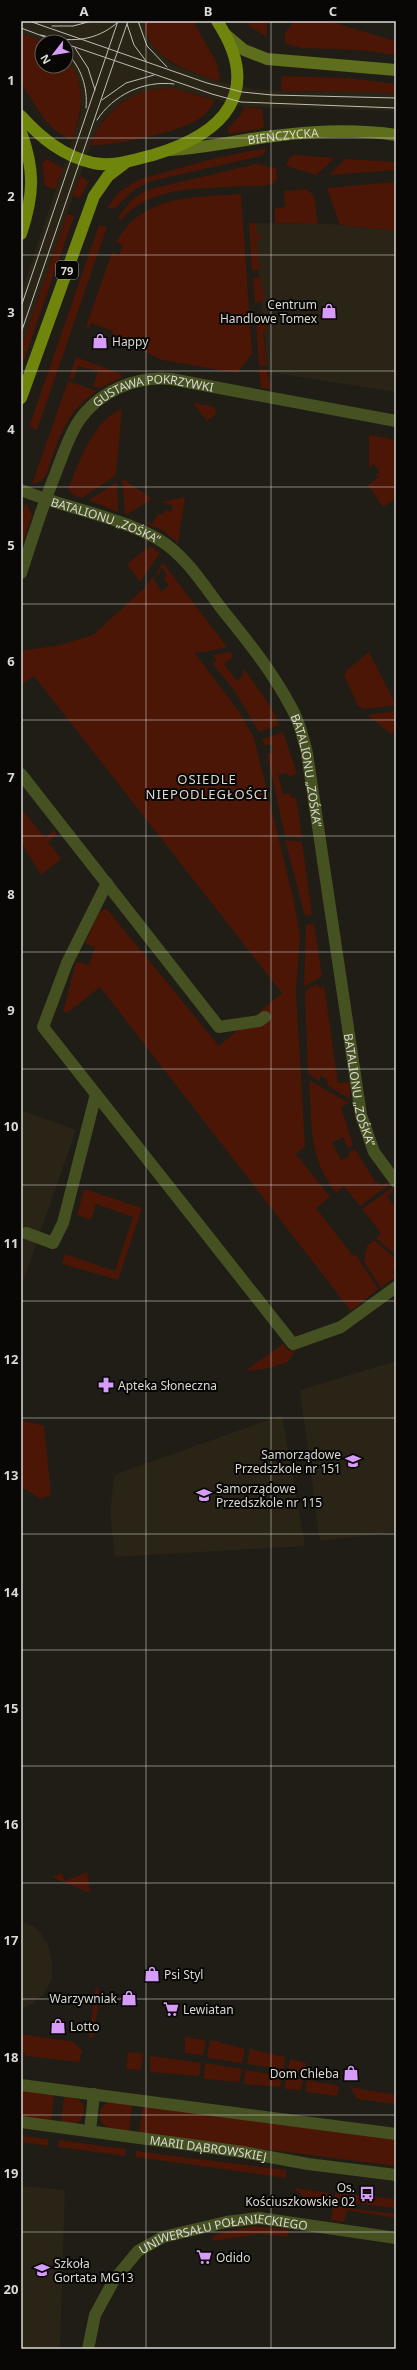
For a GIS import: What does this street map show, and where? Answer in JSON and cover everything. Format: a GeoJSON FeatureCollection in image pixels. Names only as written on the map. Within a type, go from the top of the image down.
{"type":"FeatureCollection","features":[{"type":"Feature","properties":{"kind":"main road","name":"79"},"geometry":{"type":"LineString","coordinates":[[21,398],[94,196],[108,176],[128,162],[171,150],[195,137],[218,121],[234,100],[237,81],[236,63],[225,34],[217,21]]}},
{"type":"Feature","properties":{"kind":"main road"},"geometry":{"type":"LineString","coordinates":[[225,34],[244,50],[267,59],[396,70]]}},
{"type":"Feature","properties":{"kind":"main road"},"geometry":{"type":"LineString","coordinates":[[21,116],[50,144],[66,153],[104,164],[128,162]]}},
{"type":"Feature","properties":{"kind":"main road","name":"BIEŃCZYCKA"},"geometry":{"type":"LineString","coordinates":[[171,150],[197,148],[308,133],[338,131],[396,135]]}},
{"type":"Feature","properties":{"kind":"main road"},"geometry":{"type":"LineString","coordinates":[[21,132],[31,165],[33,183],[30,204],[21,234]]}},
{"type":"Feature","properties":{"kind":"street","name":"GUSTAWA POKRZYWKI"},"geometry":{"type":"LineString","coordinates":[[21,573],[45,500],[71,436],[85,413],[109,393],[136,381],[152,378],[171,379],[396,421]]}},
{"type":"Feature","properties":{"kind":"street","name":"BATALIONU „ZOŚKA”"},"geometry":{"type":"LineString","coordinates":[[21,490],[45,500],[128,526],[156,538],[173,550],[244,638],[291,706],[302,734],[308,760],[361,1115],[374,1152],[396,1182]]}},
{"type":"Feature","properties":{"kind":"street"},"geometry":{"type":"LineString","coordinates":[[21,774],[219,1027],[259,1021],[265,1017]]}},
{"type":"Feature","properties":{"kind":"street"},"geometry":{"type":"LineString","coordinates":[[107,883],[67,963],[43,1027],[294,1344],[341,1327],[396,1287]]}},
{"type":"Feature","properties":{"kind":"street"},"geometry":{"type":"LineString","coordinates":[[26,1233],[53,1243],[63,1223],[96,1094]]}},
{"type":"Feature","properties":{"kind":"street"},"geometry":{"type":"LineString","coordinates":[[21,2085],[396,2134]]}},
{"type":"Feature","properties":{"kind":"street"},"geometry":{"type":"LineString","coordinates":[[90,2131],[94,2094]]}},
{"type":"Feature","properties":{"kind":"street","name":"MARII DĄBROWSKIEJ"},"geometry":{"type":"LineString","coordinates":[[21,2122],[244,2152],[308,2164],[396,2175]]}},
{"type":"Feature","properties":{"kind":"street","name":"UNIWERSAŁU POŁANIECKIEGO"},"geometry":{"type":"LineString","coordinates":[[88,2349],[95,2315],[114,2280],[138,2252],[163,2237],[226,2222],[259,2218],[396,2238]]}},
{"type":"Feature","properties":{"kind":"shaded area"},"geometry":{"type":"Polygon","coordinates":[[[21,21],[143,21],[149,40],[157,51],[172,64],[185,70],[220,82],[253,89],[396,94],[396,111],[245,107],[172,88],[154,89],[123,101],[105,117],[94,135],[21,348],[21,294],[81,114],[80,83],[74,72],[74,34],[34,34],[34,38],[21,33],[21,21]]]}},
{"type":"Feature","properties":{"kind":"shaded area"},"geometry":{"type":"Polygon","coordinates":[[[143,21],[193,21],[217,63],[220,82],[183,68],[162,55],[153,46],[147,35],[143,21]]]}},
{"type":"Feature","properties":{"kind":"shaded area"},"geometry":{"type":"Polygon","coordinates":[[[243,21],[267,21],[267,38],[243,21]]]}},
{"type":"Feature","properties":{"kind":"shaded area"},"geometry":{"type":"Polygon","coordinates":[[[294,21],[329,21],[396,41],[396,55],[360,50],[302,48],[285,44],[285,33],[294,21]]]}},
{"type":"Feature","properties":{"kind":"shaded area"},"geometry":{"type":"Polygon","coordinates":[[[21,33],[34,38],[34,74],[74,74],[74,70],[78,78],[81,98],[78,119],[72,141],[56,131],[44,119],[21,83],[21,33]]]}},
{"type":"Feature","properties":{"kind":"shaded area"},"geometry":{"type":"Polygon","coordinates":[[[282,76],[347,78],[396,84],[396,94],[373,92],[281,91],[282,76]]]}},
{"type":"Feature","properties":{"kind":"shaded area"},"geometry":{"type":"Polygon","coordinates":[[[172,88],[215,100],[211,107],[202,116],[196,121],[183,127],[157,135],[127,141],[90,145],[96,132],[104,121],[112,111],[122,103],[144,92],[172,88]]]}},
{"type":"Feature","properties":{"kind":"shaded area"},"geometry":{"type":"Polygon","coordinates":[[[245,107],[262,109],[264,128],[229,134],[228,128],[239,117],[245,107]]]}},
{"type":"Feature","properties":{"kind":"shaded area"},"geometry":{"type":"Polygon","coordinates":[[[266,148],[264,154],[257,157],[151,181],[134,190],[114,209],[107,208],[119,192],[140,179],[216,158],[266,148]]]}},
{"type":"Feature","properties":{"kind":"shaded area"},"geometry":{"type":"Polygon","coordinates":[[[294,155],[335,158],[316,175],[286,166],[289,158],[294,155]]]}},
{"type":"Feature","properties":{"kind":"shaded area"},"geometry":{"type":"Polygon","coordinates":[[[47,159],[63,168],[55,190],[45,186],[42,164],[47,159]]]}},
{"type":"Feature","properties":{"kind":"shaded area"},"geometry":{"type":"Polygon","coordinates":[[[345,159],[396,162],[396,170],[329,175],[345,159]]]}},
{"type":"Feature","properties":{"kind":"shaded area"},"geometry":{"type":"Polygon","coordinates":[[[256,164],[276,168],[277,178],[274,183],[263,186],[178,191],[147,200],[133,209],[121,220],[118,218],[131,200],[147,190],[256,164]]]}},
{"type":"Feature","properties":{"kind":"shaded area"},"geometry":{"type":"Polygon","coordinates":[[[80,176],[86,179],[88,183],[80,198],[72,196],[80,176]]]}},
{"type":"Feature","properties":{"kind":"shaded area"},"geometry":{"type":"Polygon","coordinates":[[[396,182],[396,231],[340,225],[327,188],[396,182]]]}},
{"type":"Feature","properties":{"kind":"shaded area"},"geometry":{"type":"Polygon","coordinates":[[[307,189],[314,196],[318,224],[275,223],[275,208],[285,207],[284,191],[307,189]]]}},
{"type":"Feature","properties":{"kind":"shaded area"},"geometry":{"type":"Polygon","coordinates":[[[241,194],[252,353],[238,373],[162,360],[112,336],[113,331],[91,323],[89,328],[86,327],[112,252],[119,255],[123,245],[116,242],[127,226],[140,215],[155,207],[170,202],[204,196],[241,194]]]}},
{"type":"Feature","properties":{"kind":"shaded area"},"geometry":{"type":"Polygon","coordinates":[[[67,214],[74,216],[21,369],[21,348],[67,214]]]}},
{"type":"Feature","properties":{"kind":"shaded area"},"geometry":{"type":"Polygon","coordinates":[[[249,223],[256,223],[257,234],[261,234],[261,239],[257,240],[260,270],[252,270],[249,223]]]}},
{"type":"Feature","properties":{"kind":"shaded area","name":"Centrum Handlowe Tomex"},"geometry":{"type":"Polygon","coordinates":[[[254,223],[330,224],[396,231],[396,392],[268,372],[254,223]]]}},
{"type":"Feature","properties":{"kind":"shaded area"},"geometry":{"type":"Polygon","coordinates":[[[99,225],[107,227],[37,430],[29,427],[99,225]]]}},
{"type":"Feature","properties":{"kind":"shaded area"},"geometry":{"type":"Polygon","coordinates":[[[261,277],[264,301],[255,303],[253,278],[261,277]]]}},
{"type":"Feature","properties":{"kind":"shaded area"},"geometry":{"type":"Polygon","coordinates":[[[266,321],[267,331],[263,332],[267,365],[259,366],[256,322],[266,321]]]}},
{"type":"Feature","properties":{"kind":"shaded area"},"geometry":{"type":"Polygon","coordinates":[[[76,357],[121,374],[121,378],[100,388],[93,386],[98,371],[78,366],[73,380],[69,378],[76,357]]]}},
{"type":"Feature","properties":{"kind":"shaded area"},"geometry":{"type":"Polygon","coordinates":[[[259,369],[267,369],[271,389],[261,388],[259,369]]]}},
{"type":"Feature","properties":{"kind":"shaded area"},"geometry":{"type":"Polygon","coordinates":[[[68,381],[97,391],[86,399],[70,417],[54,451],[46,475],[41,481],[32,484],[68,381]]]}},
{"type":"Feature","properties":{"kind":"shaded area"},"geometry":{"type":"Polygon","coordinates":[[[193,403],[215,407],[216,414],[207,421],[193,403]]]}},
{"type":"Feature","properties":{"kind":"shaded area"},"geometry":{"type":"Polygon","coordinates":[[[122,409],[116,475],[82,498],[73,495],[68,489],[88,443],[103,423],[122,409]]]}},
{"type":"Feature","properties":{"kind":"shaded area"},"geometry":{"type":"Polygon","coordinates":[[[369,435],[396,440],[396,498],[383,507],[368,485],[378,478],[376,475],[380,473],[374,464],[369,468],[369,435]]]}},
{"type":"Feature","properties":{"kind":"shaded area"},"geometry":{"type":"Polygon","coordinates":[[[122,478],[152,499],[126,515],[125,514],[122,478]]]}},
{"type":"Feature","properties":{"kind":"shaded area"},"geometry":{"type":"Polygon","coordinates":[[[117,482],[118,512],[89,500],[117,482]]]}},
{"type":"Feature","properties":{"kind":"shaded area"},"geometry":{"type":"Polygon","coordinates":[[[185,497],[178,543],[164,531],[140,521],[152,524],[158,514],[163,515],[165,510],[171,512],[173,506],[162,502],[185,497]]]}},
{"type":"Feature","properties":{"kind":"shaded area"},"geometry":{"type":"Polygon","coordinates":[[[26,503],[32,515],[21,548],[21,517],[26,503]]]}},
{"type":"Feature","properties":{"kind":"shaded area"},"geometry":{"type":"Polygon","coordinates":[[[150,546],[160,553],[140,582],[127,564],[150,546]]]}},
{"type":"Feature","properties":{"kind":"shaded area"},"geometry":{"type":"Polygon","coordinates":[[[163,563],[227,647],[204,652],[194,652],[240,713],[254,738],[294,901],[300,937],[296,991],[305,1146],[296,1154],[330,1197],[316,1208],[353,1256],[355,1254],[378,1289],[351,1311],[100,987],[67,1013],[63,1011],[76,962],[89,965],[95,948],[85,943],[99,913],[106,908],[219,1046],[282,993],[34,676],[21,685],[21,651],[60,645],[93,635],[141,591],[153,577],[161,592],[169,585],[164,579],[167,575],[162,568],[159,570],[160,572],[158,575],[156,573],[163,563]]]}},
{"type":"Feature","properties":{"kind":"shaded area"},"geometry":{"type":"Polygon","coordinates":[[[230,652],[234,656],[224,664],[237,681],[244,675],[242,672],[245,670],[272,709],[279,725],[259,732],[234,690],[212,663],[217,661],[213,655],[230,652]]]}},
{"type":"Feature","properties":{"kind":"shaded area"},"geometry":{"type":"Polygon","coordinates":[[[369,652],[396,705],[364,709],[358,706],[344,675],[347,670],[369,652]]]}},
{"type":"Feature","properties":{"kind":"shaded area"},"geometry":{"type":"Polygon","coordinates":[[[396,711],[396,730],[391,734],[367,715],[396,711]]]}},
{"type":"Feature","properties":{"kind":"shaded area"},"geometry":{"type":"Polygon","coordinates":[[[283,732],[297,774],[289,776],[288,773],[278,775],[283,794],[290,793],[291,798],[296,798],[302,838],[285,836],[267,754],[273,753],[271,744],[265,746],[262,739],[283,732]]]}},
{"type":"Feature","properties":{"kind":"shaded area"},"geometry":{"type":"Polygon","coordinates":[[[21,808],[45,838],[54,830],[57,834],[48,842],[61,859],[41,875],[21,842],[21,808]]]}},
{"type":"Feature","properties":{"kind":"shaded area"},"geometry":{"type":"Polygon","coordinates":[[[285,840],[302,842],[312,914],[305,916],[285,840]]]}},
{"type":"Feature","properties":{"kind":"shaded area"},"geometry":{"type":"Polygon","coordinates":[[[314,924],[322,976],[304,987],[306,925],[314,924]]]}},
{"type":"Feature","properties":{"kind":"shaded area"},"geometry":{"type":"Polygon","coordinates":[[[317,984],[319,988],[324,986],[338,1083],[350,1082],[350,1099],[328,1086],[327,1080],[320,1075],[320,1081],[308,1074],[305,991],[317,984]]]}},
{"type":"Feature","properties":{"kind":"shaded area"},"geometry":{"type":"Polygon","coordinates":[[[309,1080],[349,1103],[341,1107],[353,1145],[348,1148],[343,1137],[332,1143],[341,1160],[350,1156],[348,1152],[355,1149],[376,1183],[378,1182],[381,1186],[387,1182],[391,1183],[360,1206],[344,1186],[336,1193],[320,1166],[311,1125],[309,1080]]]}},
{"type":"Feature","properties":{"kind":"shaded area"},"geometry":{"type":"Polygon","coordinates":[[[21,1110],[76,1130],[24,1279],[21,1279],[21,1110]]]}},
{"type":"Feature","properties":{"kind":"shaded area"},"geometry":{"type":"Polygon","coordinates":[[[393,1187],[394,1191],[387,1196],[396,1209],[396,1255],[376,1238],[381,1233],[362,1209],[393,1187]]]}},
{"type":"Feature","properties":{"kind":"shaded area"},"geometry":{"type":"Polygon","coordinates":[[[84,1189],[142,1208],[118,1280],[62,1264],[65,1254],[115,1271],[133,1217],[96,1204],[91,1220],[77,1215],[84,1189]]]}},
{"type":"Feature","properties":{"kind":"shaded area"},"geometry":{"type":"Polygon","coordinates":[[[374,1240],[396,1259],[396,1268],[392,1272],[396,1276],[381,1288],[364,1262],[367,1246],[374,1240]]]}},
{"type":"Feature","properties":{"kind":"shaded area"},"geometry":{"type":"Polygon","coordinates":[[[283,1344],[289,1351],[297,1348],[288,1362],[265,1369],[245,1371],[283,1344]]]}},
{"type":"Feature","properties":{"kind":"shaded area","name":"Samorządowe Przedszkole nr 151"},"geometry":{"type":"Polygon","coordinates":[[[396,1361],[396,1532],[320,1541],[300,1390],[396,1361]]]}},
{"type":"Feature","properties":{"kind":"shaded area","name":"Samorządowe Przedszkole nr 115"},"geometry":{"type":"Polygon","coordinates":[[[282,1415],[305,1546],[115,1557],[110,1515],[114,1475],[282,1415]]]}},
{"type":"Feature","properties":{"kind":"shaded area"},"geometry":{"type":"Polygon","coordinates":[[[21,1420],[44,1426],[51,1495],[41,1499],[21,1487],[21,1420]]]}},
{"type":"Feature","properties":{"kind":"shaded area"},"geometry":{"type":"Polygon","coordinates":[[[87,1872],[90,1893],[52,1877],[62,1873],[65,1881],[87,1872]]]}},
{"type":"Feature","properties":{"kind":"shaded area"},"geometry":{"type":"Polygon","coordinates":[[[22,1921],[30,1926],[32,1925],[40,1932],[45,1941],[47,1941],[52,1962],[52,1979],[43,1995],[35,2001],[35,2003],[21,2009],[22,1921]]]}},
{"type":"Feature","properties":{"kind":"shaded area"},"geometry":{"type":"Polygon","coordinates":[[[96,1985],[100,1995],[93,2038],[89,2037],[96,1985]]]}},
{"type":"Feature","properties":{"kind":"shaded area"},"geometry":{"type":"Polygon","coordinates":[[[21,2034],[74,2042],[82,2051],[79,2062],[26,2056],[21,2049],[21,2034]]]}},
{"type":"Feature","properties":{"kind":"shaded area"},"geometry":{"type":"Polygon","coordinates":[[[185,2037],[204,2040],[206,2043],[203,2055],[185,2053],[185,2037]]]}},
{"type":"Feature","properties":{"kind":"shaded area"},"geometry":{"type":"Polygon","coordinates":[[[211,2040],[245,2049],[242,2063],[209,2058],[207,2055],[211,2040]]]}},
{"type":"Feature","properties":{"kind":"shaded area"},"geometry":{"type":"Polygon","coordinates":[[[250,2049],[285,2057],[284,2068],[282,2069],[247,2064],[250,2049]]]}},
{"type":"Feature","properties":{"kind":"shaded area"},"geometry":{"type":"Polygon","coordinates":[[[128,2052],[143,2054],[141,2070],[126,2069],[128,2052]]]}},
{"type":"Feature","properties":{"kind":"shaded area"},"geometry":{"type":"Polygon","coordinates":[[[152,2056],[201,2063],[199,2076],[150,2072],[150,2057],[152,2056]]]}},
{"type":"Feature","properties":{"kind":"shaded area"},"geometry":{"type":"Polygon","coordinates":[[[290,2059],[306,2063],[304,2073],[288,2070],[290,2059]]]}},
{"type":"Feature","properties":{"kind":"shaded area"},"geometry":{"type":"Polygon","coordinates":[[[205,2063],[242,2069],[239,2082],[204,2079],[205,2063]]]}},
{"type":"Feature","properties":{"kind":"shaded area"},"geometry":{"type":"Polygon","coordinates":[[[245,2070],[282,2076],[280,2087],[244,2084],[245,2070]]]}},
{"type":"Feature","properties":{"kind":"shaded area"},"geometry":{"type":"Polygon","coordinates":[[[286,2077],[303,2080],[301,2090],[285,2089],[286,2077]]]}},
{"type":"Feature","properties":{"kind":"shaded area"},"geometry":{"type":"Polygon","coordinates":[[[307,2080],[339,2086],[337,2096],[306,2092],[307,2080]]]}},
{"type":"Feature","properties":{"kind":"shaded area"},"geometry":{"type":"Polygon","coordinates":[[[350,2087],[396,2095],[396,2104],[357,2099],[350,2087]]]}},
{"type":"Feature","properties":{"kind":"shaded area"},"geometry":{"type":"Polygon","coordinates":[[[21,2090],[54,2094],[51,2121],[21,2117],[21,2090]]]}},
{"type":"Feature","properties":{"kind":"shaded area"},"geometry":{"type":"Polygon","coordinates":[[[64,2095],[79,2100],[84,2106],[83,2115],[80,2121],[75,2124],[61,2122],[64,2095]]]}},
{"type":"Feature","properties":{"kind":"shaded area"},"geometry":{"type":"Polygon","coordinates":[[[107,2102],[132,2104],[129,2131],[109,2129],[101,2122],[100,2111],[107,2102]]]}},
{"type":"Feature","properties":{"kind":"shaded area"},"geometry":{"type":"Polygon","coordinates":[[[143,2105],[396,2139],[396,2166],[139,2133],[143,2105]]]}},
{"type":"Feature","properties":{"kind":"shaded area"},"geometry":{"type":"Polygon","coordinates":[[[21,2137],[48,2139],[48,2146],[21,2142],[21,2137]]]}},
{"type":"Feature","properties":{"kind":"shaded area"},"geometry":{"type":"Polygon","coordinates":[[[59,2140],[126,2149],[125,2156],[58,2147],[59,2140]]]}},
{"type":"Feature","properties":{"kind":"shaded area"},"geometry":{"type":"Polygon","coordinates":[[[136,2151],[286,2170],[286,2178],[136,2157],[136,2151]]]}},
{"type":"Feature","properties":{"kind":"shaded area","name":"Szkoła Gortata MG13"},"geometry":{"type":"Polygon","coordinates":[[[21,2186],[65,2190],[60,2349],[21,2349],[21,2186]]]}},
{"type":"Feature","properties":{"kind":"shaded area"},"geometry":{"type":"Polygon","coordinates":[[[293,2188],[329,2193],[329,2200],[304,2197],[293,2188]]]}},
{"type":"Feature","properties":{"kind":"shaded area"},"geometry":{"type":"Polygon","coordinates":[[[335,2193],[396,2199],[396,2208],[334,2201],[335,2193]]]}},
{"type":"Feature","properties":{"kind":"shaded area"},"geometry":{"type":"Polygon","coordinates":[[[333,2206],[396,2214],[396,2218],[347,2210],[344,2222],[331,2220],[333,2206]]]}},
{"type":"Feature","properties":{"kind":"shaded area"},"geometry":{"type":"Polygon","coordinates":[[[254,2226],[289,2229],[288,2237],[259,2234],[213,2241],[212,2238],[219,2233],[254,2226]]]}},
{"type":"Feature","properties":{"kind":"tram line"},"geometry":{"type":"LineString","coordinates":[[29,21],[207,83],[242,92],[272,95],[396,98]]}},
{"type":"Feature","properties":{"kind":"tram line"},"geometry":{"type":"LineString","coordinates":[[52,26],[73,26],[92,21]]}},
{"type":"Feature","properties":{"kind":"tram line"},"geometry":{"type":"LineString","coordinates":[[21,307],[118,21]]}},
{"type":"Feature","properties":{"kind":"tram line"},"geometry":{"type":"LineString","coordinates":[[21,333],[128,21]]}},
{"type":"Feature","properties":{"kind":"tram line"},"geometry":{"type":"LineString","coordinates":[[138,21],[147,46],[167,67]]}},
{"type":"Feature","properties":{"kind":"tram line"},"geometry":{"type":"LineString","coordinates":[[74,40],[101,34],[118,22]]}},
{"type":"Feature","properties":{"kind":"tram line"},"geometry":{"type":"LineString","coordinates":[[127,24],[134,45],[146,61]]}},
{"type":"Feature","properties":{"kind":"tram line"},"geometry":{"type":"LineString","coordinates":[[21,28],[37,34]]}},
{"type":"Feature","properties":{"kind":"tram line"},"geometry":{"type":"LineString","coordinates":[[74,47],[212,94],[241,102],[396,108]]}},
{"type":"Feature","properties":{"kind":"tram line"},"geometry":{"type":"LineString","coordinates":[[75,48],[88,68],[95,90]]}},
{"type":"Feature","properties":{"kind":"tram line"},"geometry":{"type":"LineString","coordinates":[[74,62],[85,85],[86,108]]}},
{"type":"Feature","properties":{"kind":"tram line"},"geometry":{"type":"LineString","coordinates":[[102,100],[126,83],[154,75]]}},
{"type":"Feature","properties":{"kind":"tram line"},"geometry":{"type":"LineString","coordinates":[[97,120],[112,103],[130,91],[152,84],[174,84]]}},
{"type":"Feature","properties":{"kind":"place","name":"Centrum Handlowe Tomex"},"geometry":{"type":"Point","coordinates":[329,311]}},
{"type":"Feature","properties":{"kind":"place","name":"Happy"},"geometry":{"type":"Point","coordinates":[100,341]}},
{"type":"Feature","properties":{"kind":"place","name":"Apteka Słoneczna"},"geometry":{"type":"Point","coordinates":[106,1385]}},
{"type":"Feature","properties":{"kind":"place","name":"Samorządowe Przedszkole nr 151"},"geometry":{"type":"Point","coordinates":[353,1461]}},
{"type":"Feature","properties":{"kind":"place","name":"Samorządowe Przedszkole nr 115"},"geometry":{"type":"Point","coordinates":[204,1495]}},
{"type":"Feature","properties":{"kind":"place","name":"Psi Styl"},"geometry":{"type":"Point","coordinates":[152,1974]}},
{"type":"Feature","properties":{"kind":"place","name":"Warzywniak"},"geometry":{"type":"Point","coordinates":[129,1998]}},
{"type":"Feature","properties":{"kind":"place","name":"Lewiatan"},"geometry":{"type":"Point","coordinates":[171,2009]}},
{"type":"Feature","properties":{"kind":"place","name":"Lotto"},"geometry":{"type":"Point","coordinates":[58,2026]}},
{"type":"Feature","properties":{"kind":"place","name":"Dom Chleba"},"geometry":{"type":"Point","coordinates":[351,2073]}},
{"type":"Feature","properties":{"kind":"place","name":"Os. Kościuszkowskie 02"},"geometry":{"type":"Point","coordinates":[367,2194]}},
{"type":"Feature","properties":{"kind":"place","name":"Odido"},"geometry":{"type":"Point","coordinates":[204,2257]}},
{"type":"Feature","properties":{"kind":"place","name":"Szkoła Gortata MG13"},"geometry":{"type":"Point","coordinates":[42,2270]}},
{"type":"Feature","properties":{"kind":"district","name":"OSIEDLE NIEPODLEGŁOŚCI"},"geometry":{"type":"Point","coordinates":[207,786]}}]}
